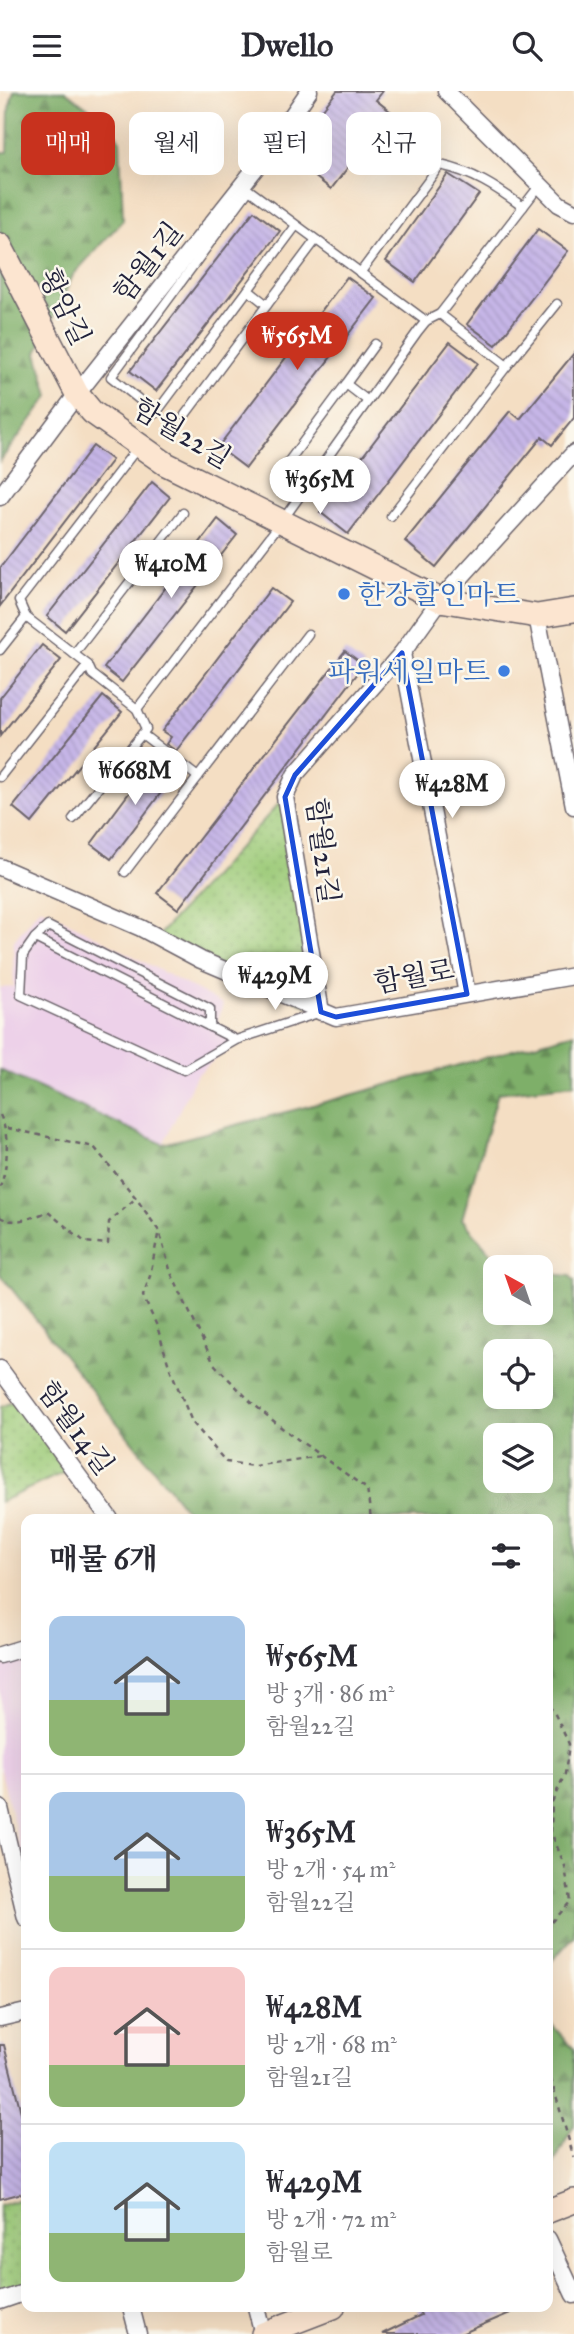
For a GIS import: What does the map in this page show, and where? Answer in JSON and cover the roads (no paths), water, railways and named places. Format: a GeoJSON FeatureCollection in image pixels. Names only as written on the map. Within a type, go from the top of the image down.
{"type":"FeatureCollection","features":[{"type":"Feature","properties":{"kind":"street","name":"함월1길"},"geometry":{"type":"LineString","coordinates":[[0,497],[77,394],[258,165],[309,91]]}},
{"type":"Feature","properties":{"kind":"street"},"geometry":{"type":"LineString","coordinates":[[446,91],[559,204],[574,212]]}},
{"type":"Feature","properties":{"kind":"street","name":"황암길"},"geometry":{"type":"LineString","coordinates":[[0,245],[77,394]]}},
{"type":"Feature","properties":{"kind":"street","name":"함월22길"},"geometry":{"type":"LineString","coordinates":[[77,394],[92,412],[166,464],[440,600],[537,616],[574,610]]}},
{"type":"Feature","properties":{"kind":"street","name":"함월21길"},"geometry":{"type":"LineString","coordinates":[[321,1012],[285,797],[295,775],[402,653],[440,600],[574,453]]}},
{"type":"Feature","properties":{"kind":"street"},"geometry":{"type":"LineString","coordinates":[[537,616],[574,806]]}},
{"type":"Feature","properties":{"kind":"street"},"geometry":{"type":"LineString","coordinates":[[402,653],[467,993]]}},
{"type":"Feature","properties":{"kind":"street","name":"함월로"},"geometry":{"type":"LineString","coordinates":[[0,867],[141,928],[201,960],[336,1017],[574,976]]}},
{"type":"Feature","properties":{"kind":"street","name":"함월14길"},"geometry":{"type":"LineString","coordinates":[[0,1369],[106,1514]]}},
{"type":"Feature","properties":{"kind":"street"},"geometry":{"type":"LineString","coordinates":[[0,1655],[21,1649]]}},
{"type":"Feature","properties":{"kind":"street"},"geometry":{"type":"LineString","coordinates":[[0,1808],[21,1897]]}},
{"type":"Feature","properties":{"kind":"street"},"geometry":{"type":"LineString","coordinates":[[0,2018],[21,2013]]}},
{"type":"Feature","properties":{"kind":"street"},"geometry":{"type":"LineString","coordinates":[[553,2209],[574,2201]]}},
{"type":"Feature","properties":{"kind":"street"},"geometry":{"type":"LineString","coordinates":[[553,2250],[574,2295]]}},
{"type":"Feature","properties":{"kind":"street"},"geometry":{"type":"LineString","coordinates":[[0,2301],[21,2295]]}},
{"type":"Feature","properties":{"kind":"street"},"geometry":{"type":"LineString","coordinates":[[132,2312],[138,2334]]}},
{"type":"Feature","properties":{"kind":"street"},"geometry":{"type":"LineString","coordinates":[[257,2312],[263,2334],[320,2312]]}},
{"type":"Feature","properties":{"kind":"lane"},"geometry":{"type":"LineString","coordinates":[[360,274],[440,165],[462,169],[489,182],[523,207]]}},
{"type":"Feature","properties":{"kind":"lane"},"geometry":{"type":"LineString","coordinates":[[137,709],[282,521],[426,321],[440,314],[540,185]]}},
{"type":"Feature","properties":{"kind":"lane"},"geometry":{"type":"LineString","coordinates":[[295,227],[156,413],[111,377],[248,190],[426,321]]}},
{"type":"Feature","properties":{"kind":"lane"},"geometry":{"type":"LineString","coordinates":[[186,415],[315,241]]}},
{"type":"Feature","properties":{"kind":"lane"},"geometry":{"type":"LineString","coordinates":[[247,291],[267,305]]}},
{"type":"Feature","properties":{"kind":"lane"},"geometry":{"type":"LineString","coordinates":[[391,516],[557,305]]}},
{"type":"Feature","properties":{"kind":"lane"},"geometry":{"type":"LineString","coordinates":[[440,314],[507,366]]}},
{"type":"Feature","properties":{"kind":"lane"},"geometry":{"type":"LineString","coordinates":[[286,465],[375,344]]}},
{"type":"Feature","properties":{"kind":"lane"},"geometry":{"type":"LineString","coordinates":[[346,384],[368,401]]}},
{"type":"Feature","properties":{"kind":"lane"},"geometry":{"type":"LineString","coordinates":[[73,819],[146,729],[137,709],[92,674],[88,665],[26,617],[19,601],[139,445]]}},
{"type":"Feature","properties":{"kind":"lane"},"geometry":{"type":"LineString","coordinates":[[74,655],[183,513]]}},
{"type":"Feature","properties":{"kind":"lane"},"geometry":{"type":"LineString","coordinates":[[0,650],[26,617]]}},
{"type":"Feature","properties":{"kind":"lane"},"geometry":{"type":"LineString","coordinates":[[125,872],[308,634]]}},
{"type":"Feature","properties":{"kind":"lane"},"geometry":{"type":"LineString","coordinates":[[0,777],[88,665]]}},
{"type":"Feature","properties":{"kind":"lane"},"geometry":{"type":"LineString","coordinates":[[142,734],[198,777]]}},
{"type":"Feature","properties":{"kind":"lane"},"geometry":{"type":"LineString","coordinates":[[210,1027],[210,1009],[48,926],[23,955],[21,995],[184,1070],[236,1040],[321,1012]]}},
{"type":"Feature","properties":{"kind":"lane"},"geometry":{"type":"LineString","coordinates":[[36,938],[236,1040]]}},
{"type":"Feature","properties":{"kind":"place","name":"한강할인마트"},"geometry":{"type":"Point","coordinates":[344,594]}},
{"type":"Feature","properties":{"kind":"place","name":"파워세일마트"},"geometry":{"type":"Point","coordinates":[504,671]}}]}
